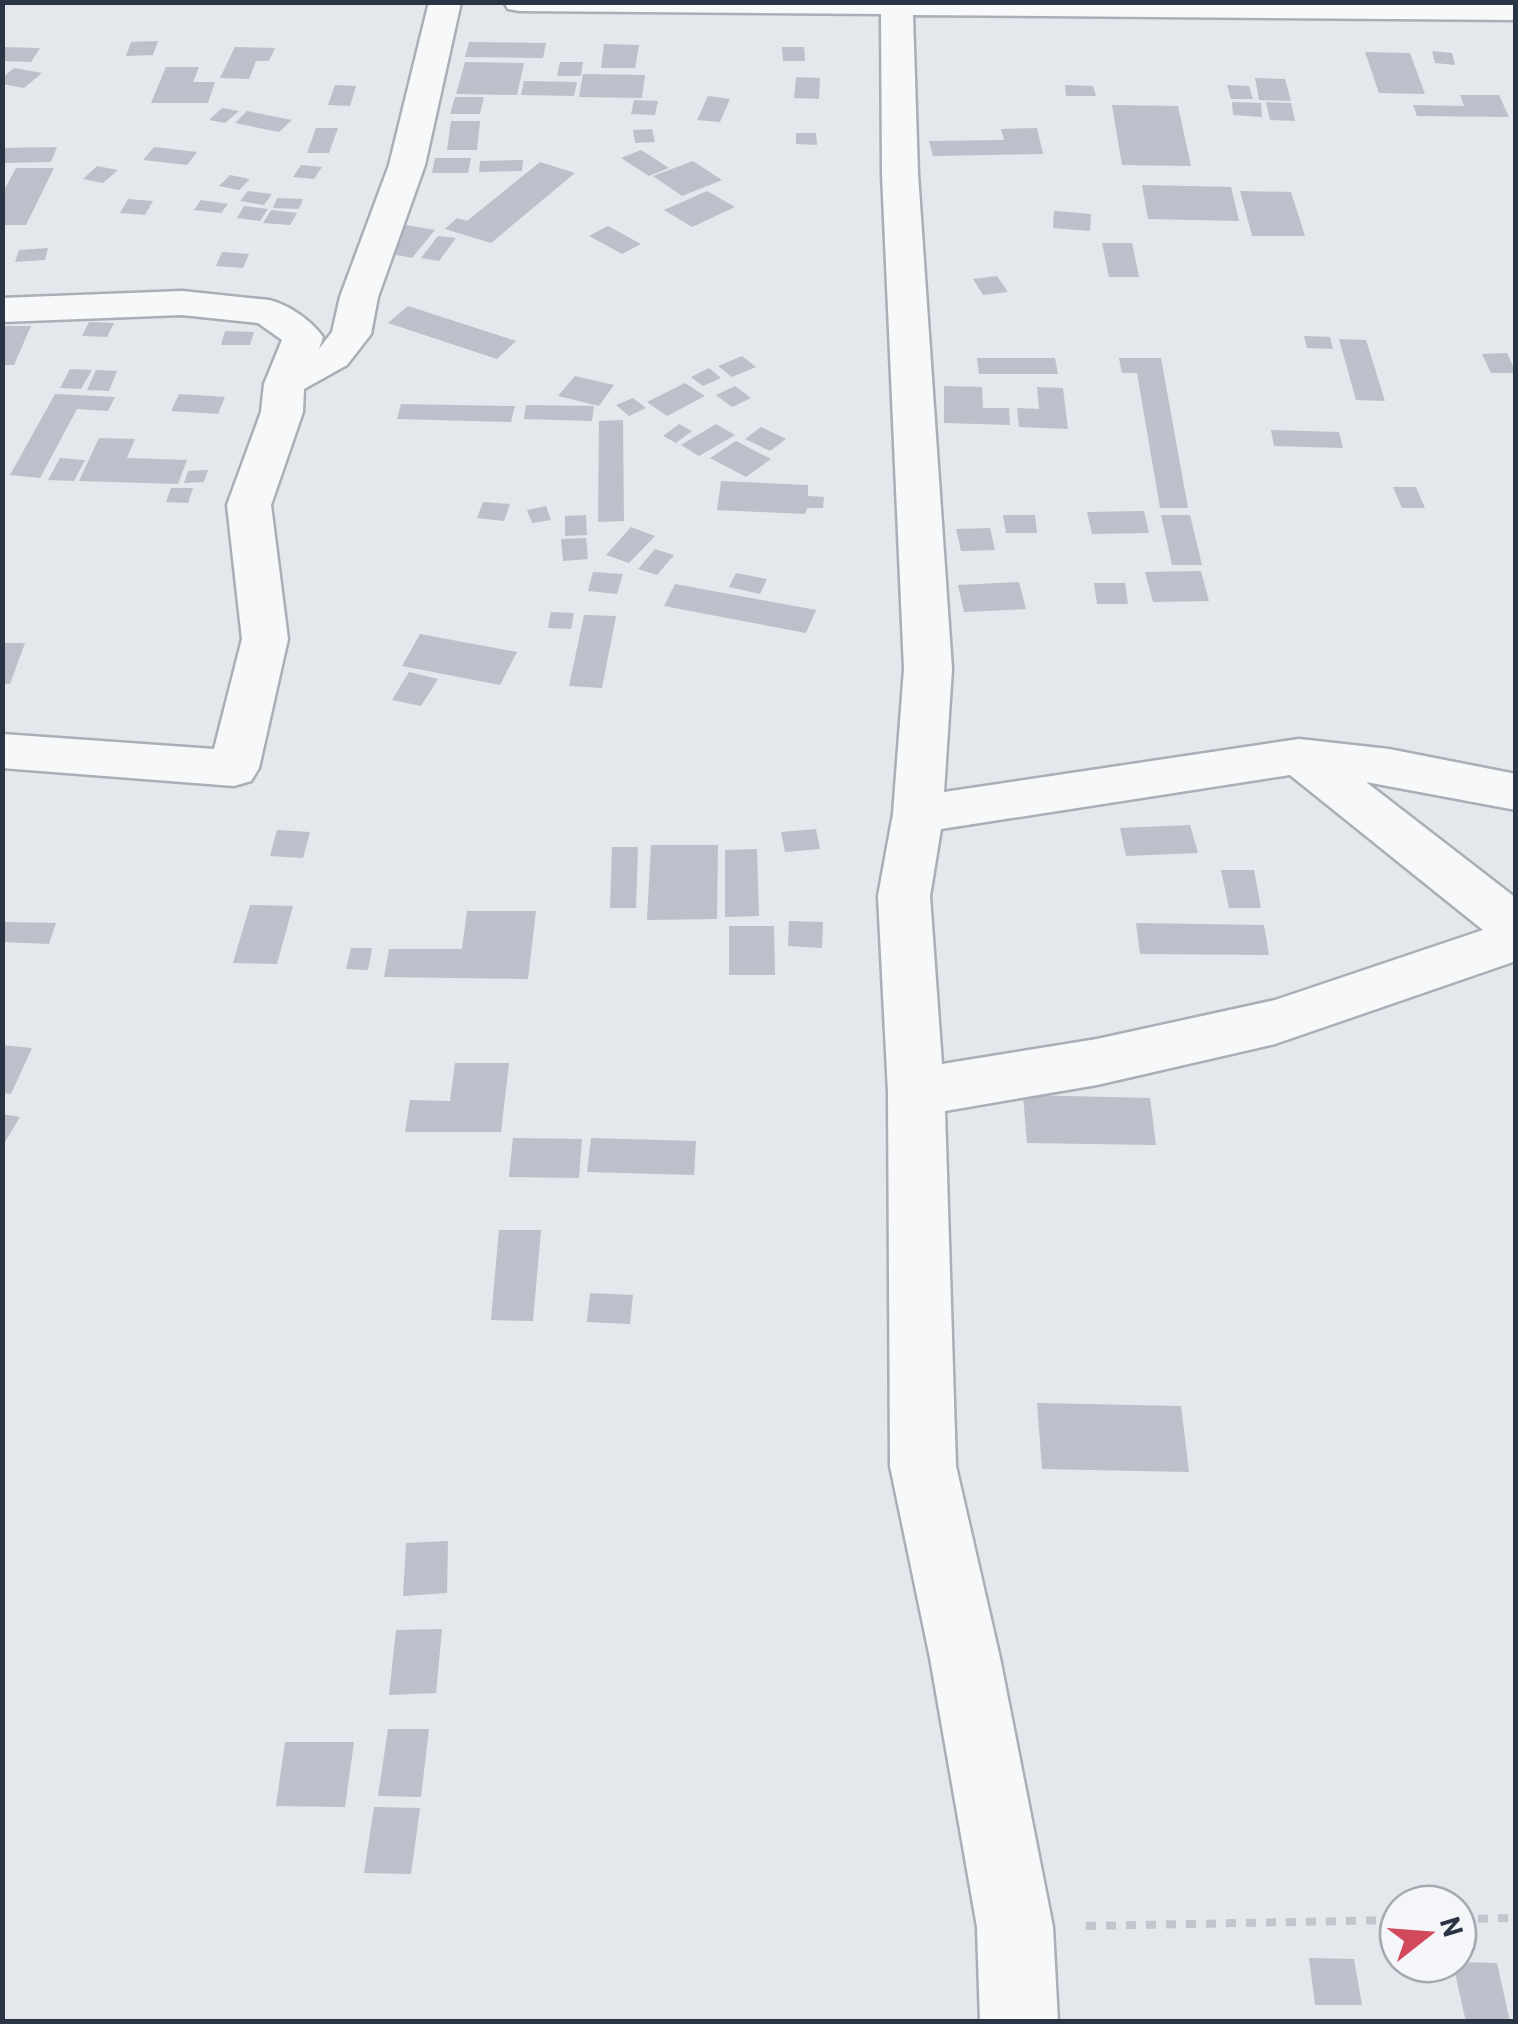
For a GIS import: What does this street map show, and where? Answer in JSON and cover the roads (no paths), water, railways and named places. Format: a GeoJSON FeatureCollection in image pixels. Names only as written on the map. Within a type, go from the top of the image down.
{"type":"FeatureCollection","features":[{"type":"Feature","properties":{"kind":"street"},"geometry":{"type":"LineString","coordinates":[[284,384],[333,356],[351,334],[359,297],[408,166],[445,2]]}},
{"type":"Feature","properties":{"kind":"street"},"geometry":{"type":"LineString","coordinates":[[519,2],[1516,10]]}},
{"type":"Feature","properties":{"kind":"street"},"geometry":{"type":"LineString","coordinates":[[897,4],[900,174],[928,669],[918,814],[904,896],[916,1092],[923,1466],[965,1658],[1015,1927],[1019,2022]]}},
{"type":"Feature","properties":{"kind":"street"},"geometry":{"type":"LineString","coordinates":[[2,310],[182,304],[269,312],[304,338],[284,384],[282,412],[250,505],[266,639],[234,768],[2,752]]}},
{"type":"Feature","properties":{"kind":"street"},"geometry":{"type":"LineString","coordinates":[[918,814],[1300,756],[1389,767],[1516,792]]}},
{"type":"Feature","properties":{"kind":"street"},"geometry":{"type":"LineString","coordinates":[[1300,756],[1516,926]]}},
{"type":"Feature","properties":{"kind":"street"},"geometry":{"type":"LineString","coordinates":[[916,1092],[1097,1062],[1275,1022],[1516,940]]}}]}
